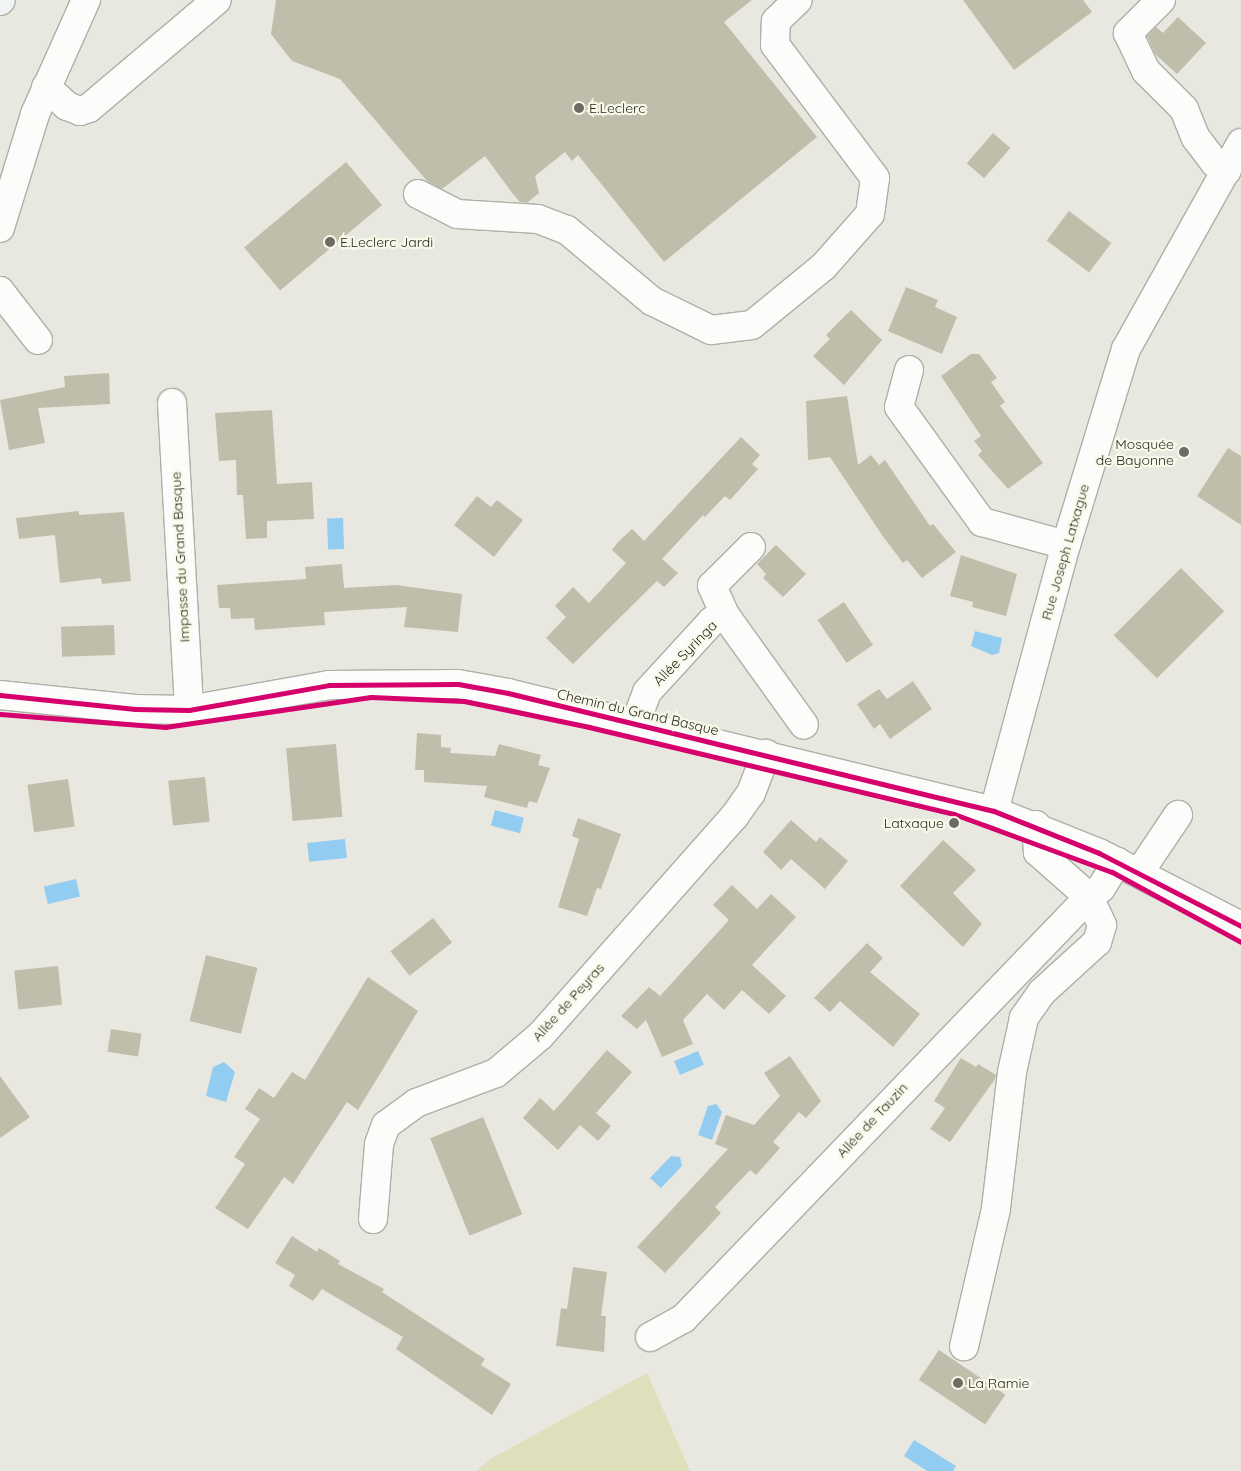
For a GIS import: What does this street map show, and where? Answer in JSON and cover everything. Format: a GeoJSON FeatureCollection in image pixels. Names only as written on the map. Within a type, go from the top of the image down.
{"type":"FeatureCollection","features":[{"type":"Feature","properties":{"kind":"street"},"geometry":{"type":"LineString","coordinates":[[0,228],[46,87],[86,0]]}},
{"type":"Feature","properties":{"kind":"street"},"geometry":{"type":"LineString","coordinates":[[46,87],[67,106],[80,112],[89,108],[216,0]]}},
{"type":"Feature","properties":{"kind":"street"},"geometry":{"type":"LineString","coordinates":[[418,194],[457,214],[538,219],[567,230],[652,301],[711,330],[752,325],[824,266],[870,214],[875,178],[775,45],[776,21],[798,0]]}},
{"type":"Feature","properties":{"kind":"street"},"geometry":{"type":"LineString","coordinates":[[1161,0],[1128,33],[1146,72],[1184,109],[1196,138],[1215,163],[1227,171]]}},
{"type":"Feature","properties":{"kind":"street","name":"Rue Joseph Latxague"},"geometry":{"type":"LineString","coordinates":[[994,811],[1066,545],[1126,349],[1241,143]]}},
{"type":"Feature","properties":{"kind":"street"},"geometry":{"type":"LineString","coordinates":[[0,291],[38,340]]}},
{"type":"Feature","properties":{"kind":"street"},"geometry":{"type":"LineString","coordinates":[[909,370],[899,407],[982,522],[1066,545]]}},
{"type":"Feature","properties":{"kind":"street","name":"Impasse du Grand Basque"},"geometry":{"type":"LineString","coordinates":[[172,404],[188,710]]}},
{"type":"Feature","properties":{"kind":"street","name":"Allée Syringa"},"geometry":{"type":"LineString","coordinates":[[751,546],[712,586],[725,615],[804,725]]}},
{"type":"Feature","properties":{"kind":"street","name":"Allée Syringa"},"geometry":{"type":"LineString","coordinates":[[636,721],[647,692],[712,621],[725,615]]}},
{"type":"Feature","properties":{"kind":"street","name":"Chemin du Grand Basque"},"geometry":{"type":"LineString","coordinates":[[0,695],[135,710],[188,710],[329,685],[393,682],[458,684],[636,721],[994,811],[1036,825],[1128,867],[1241,926]]}},
{"type":"Feature","properties":{"kind":"street","name":"Allée de Peyras"},"geometry":{"type":"LineString","coordinates":[[373,1219],[379,1144],[386,1126],[399,1113],[416,1104],[496,1073],[540,1036],[734,817],[751,793],[766,754]]}},
{"type":"Feature","properties":{"kind":"street","name":"Allée de Tauzin"},"geometry":{"type":"LineString","coordinates":[[650,1337],[683,1319],[1089,897],[1128,867],[1178,815]]}},
{"type":"Feature","properties":{"kind":"street"},"geometry":{"type":"LineString","coordinates":[[964,1346],[996,1209],[1012,1072],[1024,1018],[1042,992],[1097,942],[1102,925],[1089,897],[1038,852],[1036,825]]}},
{"type":"Feature","properties":{"kind":"green space"},"geometry":{"type":"Polygon","coordinates":[[[647,1373],[690,1471],[476,1471],[492,1458],[647,1373]]]}},
{"type":"Feature","properties":{"kind":"water"},"geometry":{"type":"Polygon","coordinates":[[[343,518],[344,549],[328,550],[327,519],[343,518]]]}},
{"type":"Feature","properties":{"kind":"water"},"geometry":{"type":"Polygon","coordinates":[[[975,631],[1002,638],[999,653],[992,655],[971,646],[975,631]]]}},
{"type":"Feature","properties":{"kind":"water"},"geometry":{"type":"Polygon","coordinates":[[[495,810],[524,818],[520,833],[491,825],[495,810]]]}},
{"type":"Feature","properties":{"kind":"water"},"geometry":{"type":"Polygon","coordinates":[[[345,839],[347,858],[309,862],[307,843],[345,839]]]}},
{"type":"Feature","properties":{"kind":"water"},"geometry":{"type":"Polygon","coordinates":[[[76,879],[80,897],[48,904],[44,886],[76,879]]]}},
{"type":"Feature","properties":{"kind":"water"},"geometry":{"type":"Polygon","coordinates":[[[698,1051],[704,1065],[680,1075],[674,1061],[698,1051]]]}},
{"type":"Feature","properties":{"kind":"water"},"geometry":{"type":"Polygon","coordinates":[[[224,1062],[235,1072],[226,1102],[206,1096],[213,1067],[224,1062]]]}},
{"type":"Feature","properties":{"kind":"water"},"geometry":{"type":"Polygon","coordinates":[[[716,1104],[722,1112],[712,1140],[698,1135],[708,1106],[716,1104]]]}},
{"type":"Feature","properties":{"kind":"water"},"geometry":{"type":"Polygon","coordinates":[[[671,1156],[680,1157],[682,1166],[661,1188],[650,1178],[671,1156]]]}},
{"type":"Feature","properties":{"kind":"water"},"geometry":{"type":"Polygon","coordinates":[[[914,1440],[956,1466],[953,1471],[927,1471],[904,1456],[914,1440]]]}},
{"type":"Feature","properties":{"kind":"building","name":"E.Leclerc"},"geometry":{"type":"Polygon","coordinates":[[[276,0],[752,0],[724,22],[817,137],[664,262],[578,155],[572,161],[565,152],[535,176],[539,193],[527,203],[520,202],[485,156],[442,189],[427,181],[340,79],[292,61],[271,34],[276,0]]]}},
{"type":"Feature","properties":{"kind":"building"},"geometry":{"type":"Polygon","coordinates":[[[963,0],[1083,0],[1092,12],[1014,70],[963,0]]]}},
{"type":"Feature","properties":{"kind":"building"},"geometry":{"type":"Polygon","coordinates":[[[1178,17],[1206,43],[1177,74],[1155,54],[1147,36],[1156,27],[1163,33],[1178,17]]]}},
{"type":"Feature","properties":{"kind":"building"},"geometry":{"type":"Polygon","coordinates":[[[993,133],[1010,148],[984,178],[967,163],[993,133]]]}},
{"type":"Feature","properties":{"kind":"building"},"geometry":{"type":"Polygon","coordinates":[[[346,162],[382,205],[280,290],[244,247],[346,162]]]}},
{"type":"Feature","properties":{"kind":"building"},"geometry":{"type":"Polygon","coordinates":[[[1069,211],[1111,243],[1089,272],[1047,241],[1069,211]]]}},
{"type":"Feature","properties":{"kind":"building"},"geometry":{"type":"Polygon","coordinates":[[[906,287],[938,300],[935,307],[957,317],[942,354],[888,331],[906,287]]]}},
{"type":"Feature","properties":{"kind":"building"},"geometry":{"type":"Polygon","coordinates":[[[851,310],[882,340],[844,385],[813,356],[830,339],[826,335],[851,310]]]}},
{"type":"Feature","properties":{"kind":"building"},"geometry":{"type":"Polygon","coordinates":[[[971,354],[979,354],[997,378],[991,382],[1005,402],[1000,406],[1043,463],[1008,489],[978,455],[982,451],[974,441],[981,436],[941,376],[971,354]]]}},
{"type":"Feature","properties":{"kind":"building"},"geometry":{"type":"Polygon","coordinates":[[[109,373],[110,404],[38,408],[45,443],[9,450],[0,400],[65,387],[64,376],[109,373]]]}},
{"type":"Feature","properties":{"kind":"building"},"geometry":{"type":"Polygon","coordinates":[[[847,396],[858,465],[871,455],[879,465],[885,460],[930,526],[933,524],[956,552],[922,578],[907,560],[903,563],[830,457],[808,460],[806,401],[847,396]]]}},
{"type":"Feature","properties":{"kind":"building"},"geometry":{"type":"Polygon","coordinates":[[[272,410],[277,484],[312,482],[314,519],[267,521],[267,538],[246,539],[243,495],[237,495],[236,460],[219,461],[215,413],[272,410]]]}},
{"type":"Feature","properties":{"kind":"building"},"geometry":{"type":"Polygon","coordinates":[[[741,437],[760,455],[752,464],[758,469],[730,500],[725,496],[705,517],[703,515],[662,559],[678,573],[664,587],[657,581],[573,664],[546,638],[566,617],[555,606],[573,587],[589,603],[626,563],[612,550],[618,542],[632,529],[644,541],[741,437]]]}},
{"type":"Feature","properties":{"kind":"building"},"geometry":{"type":"Polygon","coordinates":[[[1228,448],[1241,456],[1241,525],[1197,496],[1228,448]]]}},
{"type":"Feature","properties":{"kind":"building"},"geometry":{"type":"Polygon","coordinates":[[[477,496],[491,507],[497,500],[523,520],[494,557],[454,525],[477,496]]]}},
{"type":"Feature","properties":{"kind":"building"},"geometry":{"type":"Polygon","coordinates":[[[79,511],[79,515],[124,512],[131,581],[102,584],[101,578],[60,583],[55,535],[19,539],[16,518],[79,511]]]}},
{"type":"Feature","properties":{"kind":"building"},"geometry":{"type":"Polygon","coordinates":[[[776,545],[806,574],[783,597],[763,578],[766,574],[757,564],[776,545]]]}},
{"type":"Feature","properties":{"kind":"building"},"geometry":{"type":"Polygon","coordinates":[[[961,555],[1017,574],[1006,616],[972,607],[973,602],[950,596],[961,555]]]}},
{"type":"Feature","properties":{"kind":"building"},"geometry":{"type":"Polygon","coordinates":[[[342,564],[344,588],[396,585],[462,594],[458,632],[404,627],[407,607],[324,612],[325,625],[255,630],[254,618],[231,619],[230,608],[219,608],[217,585],[306,579],[305,567],[342,564]]]}},
{"type":"Feature","properties":{"kind":"building"},"geometry":{"type":"Polygon","coordinates":[[[1181,568],[1224,611],[1157,678],[1114,635],[1181,568]]]}},
{"type":"Feature","properties":{"kind":"building"},"geometry":{"type":"Polygon","coordinates":[[[844,602],[873,645],[847,663],[817,620],[844,602]]]}},
{"type":"Feature","properties":{"kind":"building"},"geometry":{"type":"Polygon","coordinates":[[[114,625],[115,655],[62,657],[61,627],[114,625]]]}},
{"type":"Feature","properties":{"kind":"building"},"geometry":{"type":"Polygon","coordinates":[[[913,681],[932,709],[890,739],[880,724],[874,729],[857,704],[879,689],[887,699],[913,681]]]}},
{"type":"Feature","properties":{"kind":"building"},"geometry":{"type":"Polygon","coordinates":[[[417,733],[441,735],[441,747],[451,748],[450,753],[495,756],[499,744],[541,755],[538,765],[550,768],[537,803],[529,801],[527,808],[484,797],[487,786],[424,782],[424,770],[415,770],[417,733]]]}},
{"type":"Feature","properties":{"kind":"building"},"geometry":{"type":"Polygon","coordinates":[[[336,744],[342,817],[293,821],[286,748],[336,744]]]}},
{"type":"Feature","properties":{"kind":"building"},"geometry":{"type":"Polygon","coordinates":[[[205,777],[210,822],[173,826],[168,781],[205,777]]]}},
{"type":"Feature","properties":{"kind":"building"},"geometry":{"type":"Polygon","coordinates":[[[68,779],[75,827],[34,832],[27,785],[68,779]]]}},
{"type":"Feature","properties":{"kind":"building"},"geometry":{"type":"Polygon","coordinates":[[[578,818],[621,834],[601,889],[597,888],[587,916],[558,907],[579,839],[572,836],[578,818]]]}},
{"type":"Feature","properties":{"kind":"building"},"geometry":{"type":"Polygon","coordinates":[[[791,820],[816,842],[820,837],[848,861],[825,889],[791,859],[781,870],[763,852],[791,820]]]}},
{"type":"Feature","properties":{"kind":"building"},"geometry":{"type":"Polygon","coordinates":[[[943,840],[976,870],[953,893],[982,924],[963,947],[900,886],[943,840]]]}},
{"type":"Feature","properties":{"kind":"building"},"geometry":{"type":"Polygon","coordinates":[[[732,885],[757,909],[771,894],[796,917],[752,965],[786,996],[769,1014],[742,990],[724,1010],[707,994],[683,1020],[693,1044],[662,1057],[646,1020],[637,1029],[621,1016],[649,987],[660,996],[729,920],[713,905],[732,885]]]}},
{"type":"Feature","properties":{"kind":"building"},"geometry":{"type":"Polygon","coordinates":[[[433,918],[452,942],[410,976],[390,951],[433,918]]]}},
{"type":"Feature","properties":{"kind":"building"},"geometry":{"type":"Polygon","coordinates":[[[867,943],[883,958],[870,972],[920,1014],[893,1047],[840,1001],[830,1012],[814,998],[867,943]]]}},
{"type":"Feature","properties":{"kind":"building"},"geometry":{"type":"Polygon","coordinates":[[[206,955],[257,968],[241,1034],[190,1021],[206,955]]]}},
{"type":"Feature","properties":{"kind":"building"},"geometry":{"type":"Polygon","coordinates":[[[58,966],[62,1005],[18,1009],[14,971],[58,966]]]}},
{"type":"Feature","properties":{"kind":"building"},"geometry":{"type":"Polygon","coordinates":[[[368,977],[418,1011],[358,1110],[347,1102],[293,1184],[284,1177],[248,1229],[215,1208],[245,1164],[234,1157],[260,1119],[245,1109],[259,1088],[274,1098],[292,1072],[305,1080],[368,977]]]}},
{"type":"Feature","properties":{"kind":"building"},"geometry":{"type":"Polygon","coordinates":[[[111,1029],[142,1034],[138,1057],[107,1052],[111,1029]]]}},
{"type":"Feature","properties":{"kind":"building"},"geometry":{"type":"Polygon","coordinates":[[[607,1050],[632,1072],[596,1113],[611,1126],[598,1141],[580,1125],[558,1150],[523,1118],[540,1098],[554,1111],[607,1050]]]}},
{"type":"Feature","properties":{"kind":"building"},"geometry":{"type":"Polygon","coordinates":[[[790,1056],[821,1101],[806,1118],[799,1112],[773,1142],[780,1148],[756,1175],[750,1170],[715,1207],[721,1213],[665,1273],[637,1247],[728,1149],[715,1144],[726,1115],[754,1125],[780,1096],[764,1073],[790,1056]]]}},
{"type":"Feature","properties":{"kind":"building"},"geometry":{"type":"Polygon","coordinates":[[[961,1058],[976,1067],[978,1064],[996,1075],[950,1142],[930,1129],[945,1108],[934,1101],[961,1058]]]}},
{"type":"Feature","properties":{"kind":"building"},"geometry":{"type":"Polygon","coordinates":[[[0,1076],[30,1117],[0,1138],[0,1076]]]}},
{"type":"Feature","properties":{"kind":"building"},"geometry":{"type":"Polygon","coordinates":[[[483,1117],[522,1214],[469,1236],[430,1138],[483,1117]]]}},
{"type":"Feature","properties":{"kind":"building"},"geometry":{"type":"Polygon","coordinates":[[[292,1236],[317,1252],[319,1248],[340,1261],[338,1264],[384,1289],[382,1292],[485,1359],[481,1365],[511,1384],[492,1415],[396,1349],[403,1337],[322,1289],[313,1301],[289,1286],[295,1275],[275,1263],[292,1236]]]}},
{"type":"Feature","properties":{"kind":"building"},"geometry":{"type":"Polygon","coordinates":[[[573,1267],[607,1272],[601,1316],[606,1316],[604,1352],[556,1346],[561,1308],[567,1309],[573,1267]]]}},
{"type":"Feature","properties":{"kind":"building","name":"La Ramie"},"geometry":{"type":"Polygon","coordinates":[[[939,1350],[1005,1395],[985,1425],[919,1380],[939,1350]]]}},
{"type":"Feature","properties":{"kind":"cycle path"},"geometry":{"type":"LineString","coordinates":[[0,695],[135,709],[189,710],[329,685],[458,684],[508,693],[994,811],[1099,853],[1241,926]]}},
{"type":"Feature","properties":{"kind":"cycle path"},"geometry":{"type":"LineString","coordinates":[[0,714],[165,727],[371,697],[464,701],[589,727],[954,814],[1112,872],[1241,942]]}},
{"type":"Feature","properties":{"kind":"place","name":"E.Leclerc"},"geometry":{"type":"Point","coordinates":[579,108]}},
{"type":"Feature","properties":{"kind":"place","name":"E.Leclerc Jardi"},"geometry":{"type":"Point","coordinates":[330,242]}},
{"type":"Feature","properties":{"kind":"place","name":"Mosquée de Bayonne"},"geometry":{"type":"Point","coordinates":[1184,452]}},
{"type":"Feature","properties":{"kind":"place","name":"Latxaque"},"geometry":{"type":"Point","coordinates":[954,823]}},
{"type":"Feature","properties":{"kind":"place","name":"La Ramie"},"geometry":{"type":"Point","coordinates":[958,1383]}}]}
